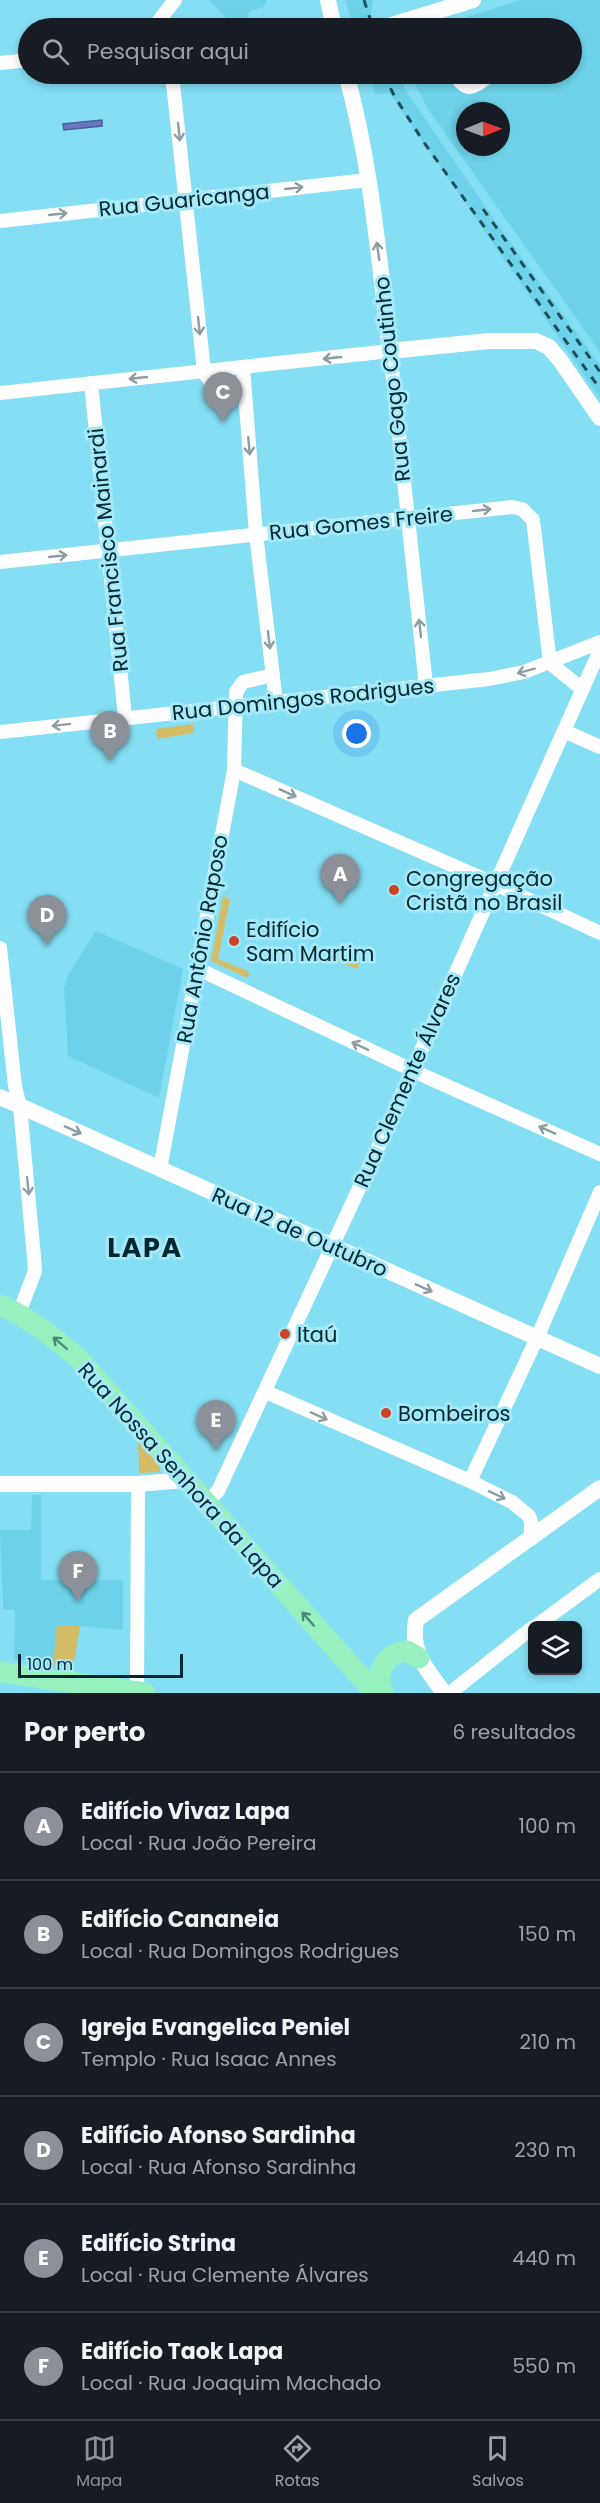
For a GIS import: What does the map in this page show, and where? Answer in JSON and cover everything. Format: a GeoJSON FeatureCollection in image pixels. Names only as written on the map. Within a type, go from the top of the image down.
{"type":"FeatureCollection","features":[{"type":"Feature","properties":{"kind":"main road","name":"Rua Nossa Senhora da Lapa"},"geometry":{"type":"LineString","coordinates":[[0,1305],[19,1313],[50,1334],[78,1358],[375,1693]]}},
{"type":"Feature","properties":{"kind":"main road"},"geometry":{"type":"LineString","coordinates":[[383,1693],[381,1674],[387,1659],[407,1651],[419,1658]]}},
{"type":"Feature","properties":{"kind":"main road"},"geometry":{"type":"LineString","coordinates":[[0,1671],[140,1693]]}},
{"type":"Feature","properties":{"kind":"street"},"geometry":{"type":"LineString","coordinates":[[168,18],[175,0]]}},
{"type":"Feature","properties":{"kind":"street"},"geometry":{"type":"LineString","coordinates":[[328,0],[332,18]]}},
{"type":"Feature","properties":{"kind":"street"},"geometry":{"type":"LineString","coordinates":[[434,18],[473,0]]}},
{"type":"Feature","properties":{"kind":"street"},"geometry":{"type":"LineString","coordinates":[[0,63],[18,61]]}},
{"type":"Feature","properties":{"kind":"street"},"geometry":{"type":"LineString","coordinates":[[173,84],[204,371],[213,385],[219,388],[244,389]]}},
{"type":"Feature","properties":{"kind":"street","name":"Rua Gago Coutinho"},"geometry":{"type":"LineString","coordinates":[[349,84],[355,106],[379,254],[426,686]]}},
{"type":"Feature","properties":{"kind":"street"},"geometry":{"type":"LineString","coordinates":[[460,84],[468,88],[478,84]]}},
{"type":"Feature","properties":{"kind":"street","name":"Rua Guaricanga"},"geometry":{"type":"LineString","coordinates":[[0,221],[367,180]]}},
{"type":"Feature","properties":{"kind":"street"},"geometry":{"type":"LineString","coordinates":[[0,393],[390,351],[527,339],[549,347],[600,418]]}},
{"type":"Feature","properties":{"kind":"street"},"geometry":{"type":"LineString","coordinates":[[243,367],[256,534],[276,702]]}},
{"type":"Feature","properties":{"kind":"street","name":"Rua Francisco Mainardi"},"geometry":{"type":"LineString","coordinates":[[91,383],[125,717]]}},
{"type":"Feature","properties":{"kind":"street","name":"Rua Gomes Freire"},"geometry":{"type":"LineString","coordinates":[[0,562],[512,507],[522,509],[529,514],[532,520],[550,663]]}},
{"type":"Feature","properties":{"kind":"street","name":"Rua Domingos Rodrigues"},"geometry":{"type":"LineString","coordinates":[[0,732],[125,717],[236,708],[498,677],[524,672],[600,642]]}},
{"type":"Feature","properties":{"kind":"street","name":"Rua Clemente Álvares"},"geometry":{"type":"LineString","coordinates":[[203,1501],[218,1491],[266,1392],[413,1070],[600,650]]}},
{"type":"Feature","properties":{"kind":"street"},"geometry":{"type":"LineString","coordinates":[[550,663],[582,689]]}},
{"type":"Feature","properties":{"kind":"street","name":"Rua Antônio Raposo"},"geometry":{"type":"LineString","coordinates":[[160,1169],[234,770],[236,692],[240,685],[273,675]]}},
{"type":"Feature","properties":{"kind":"street"},"geometry":{"type":"LineString","coordinates":[[564,731],[600,747]]}},
{"type":"Feature","properties":{"kind":"street"},"geometry":{"type":"LineString","coordinates":[[234,770],[495,884],[600,933]]}},
{"type":"Feature","properties":{"kind":"street"},"geometry":{"type":"LineString","coordinates":[[0,948],[15,1086],[20,1107],[35,1271],[19,1313]]}},
{"type":"Feature","properties":{"kind":"street"},"geometry":{"type":"LineString","coordinates":[[196,968],[413,1070],[600,1154]]}},
{"type":"Feature","properties":{"kind":"street","name":"Rua 12 de Outubro"},"geometry":{"type":"LineString","coordinates":[[0,1097],[332,1248],[600,1366]]}},
{"type":"Feature","properties":{"kind":"street"},"geometry":{"type":"LineString","coordinates":[[470,1481],[537,1338],[600,1191]]}},
{"type":"Feature","properties":{"kind":"street"},"geometry":{"type":"LineString","coordinates":[[266,1392],[470,1481],[512,1502],[523,1510],[531,1522],[531,1539]]}},
{"type":"Feature","properties":{"kind":"street"},"geometry":{"type":"LineString","coordinates":[[0,1484],[138,1484],[184,1480]]}},
{"type":"Feature","properties":{"kind":"street"},"geometry":{"type":"LineString","coordinates":[[138,1484],[140,1693]]}},
{"type":"Feature","properties":{"kind":"street"},"geometry":{"type":"LineString","coordinates":[[444,1693],[419,1658],[416,1620],[600,1488]]}},
{"type":"Feature","properties":{"kind":"street"},"geometry":{"type":"LineString","coordinates":[[542,1621],[600,1579]]}},
{"type":"Feature","properties":{"kind":"street"},"geometry":{"type":"LineString","coordinates":[[450,1693],[528,1632]]}},
{"type":"Feature","properties":{"kind":"shaded area"},"geometry":{"type":"Polygon","coordinates":[[[209,0],[267,0],[263,7],[249,12],[248,18],[226,18],[209,0]]]}},
{"type":"Feature","properties":{"kind":"shaded area"},"geometry":{"type":"Polygon","coordinates":[[[345,0],[373,0],[372,18],[351,18],[345,0]]]}},
{"type":"Feature","properties":{"kind":"shaded area"},"geometry":{"type":"Polygon","coordinates":[[[520,0],[600,0],[600,352],[461,156],[510,156],[510,102],[456,102],[456,149],[430,112],[415,84],[582,84],[582,18],[463,18],[520,0]]]}},
{"type":"Feature","properties":{"kind":"shaded area"},"geometry":{"type":"Polygon","coordinates":[[[372,84],[402,84],[500,228],[600,365],[600,398],[389,93],[375,94],[372,84]]]}},
{"type":"Feature","properties":{"kind":"shaded area"},"geometry":{"type":"Polygon","coordinates":[[[102,120],[102,126],[64,130],[63,124],[102,120]]]}},
{"type":"Feature","properties":{"kind":"shaded area"},"geometry":{"type":"Polygon","coordinates":[[[193,724],[194,733],[157,739],[156,729],[193,724]]]}},
{"type":"Feature","properties":{"kind":"shaded area"},"geometry":{"type":"Polygon","coordinates":[[[223,896],[230,899],[218,959],[250,972],[247,978],[211,961],[223,896]]]}},
{"type":"Feature","properties":{"kind":"shaded area"},"geometry":{"type":"Polygon","coordinates":[[[96,931],[183,969],[159,1098],[68,1056],[64,988],[68,975],[96,931]]]}},
{"type":"Feature","properties":{"kind":"shaded area"},"geometry":{"type":"Polygon","coordinates":[[[341,948],[362,958],[357,969],[335,960],[341,948]]]}},
{"type":"Feature","properties":{"kind":"shaded area"},"geometry":{"type":"Polygon","coordinates":[[[138,1441],[160,1465],[160,1472],[139,1473],[138,1441]]]}},
{"type":"Feature","properties":{"kind":"shaded area"},"geometry":{"type":"Polygon","coordinates":[[[32,1495],[41,1495],[41,1580],[123,1580],[123,1630],[80,1626],[73,1668],[14,1659],[15,1610],[3,1609],[0,1530],[31,1530],[32,1495]]]}},
{"type":"Feature","properties":{"kind":"shaded area"},"geometry":{"type":"Polygon","coordinates":[[[57,1625],[80,1626],[73,1668],[53,1665],[57,1625]]]}},
{"type":"Feature","properties":{"kind":"railway"},"geometry":{"type":"LineString","coordinates":[[364,0],[370,18]]}},
{"type":"Feature","properties":{"kind":"railway"},"geometry":{"type":"LineString","coordinates":[[388,84],[423,141],[600,389]]}},
{"type":"Feature","properties":{"kind":"railway"},"geometry":{"type":"LineString","coordinates":[[483,209],[600,372]]}},
{"type":"Feature","properties":{"kind":"place","name":"Igreja Evangelica Peniel"},"geometry":{"type":"Point","coordinates":[223,422]}},
{"type":"Feature","properties":{"kind":"place","name":"Edifício Cananeia"},"geometry":{"type":"Point","coordinates":[110,761]}},
{"type":"Feature","properties":{"kind":"place","name":"Congregação Cristã no Brasil"},"geometry":{"type":"Point","coordinates":[394,890]}},
{"type":"Feature","properties":{"kind":"place","name":"Edifício Vivaz Lapa"},"geometry":{"type":"Point","coordinates":[340,904]}},
{"type":"Feature","properties":{"kind":"place","name":"Edifício Sam Martim"},"geometry":{"type":"Point","coordinates":[234,941]}},
{"type":"Feature","properties":{"kind":"place","name":"Edifício Afonso Sardinha"},"geometry":{"type":"Point","coordinates":[47,945]}},
{"type":"Feature","properties":{"kind":"place","name":"Itaú"},"geometry":{"type":"Point","coordinates":[285,1334]}},
{"type":"Feature","properties":{"kind":"place","name":"Bombeiros"},"geometry":{"type":"Point","coordinates":[386,1413]}},
{"type":"Feature","properties":{"kind":"place","name":"Edifício Strina"},"geometry":{"type":"Point","coordinates":[216,1450]}},
{"type":"Feature","properties":{"kind":"place","name":"Edifício Taok Lapa"},"geometry":{"type":"Point","coordinates":[78,1601]}},
{"type":"Feature","properties":{"kind":"district","name":"LAPA"},"geometry":{"type":"Point","coordinates":[145,1247]}}]}
